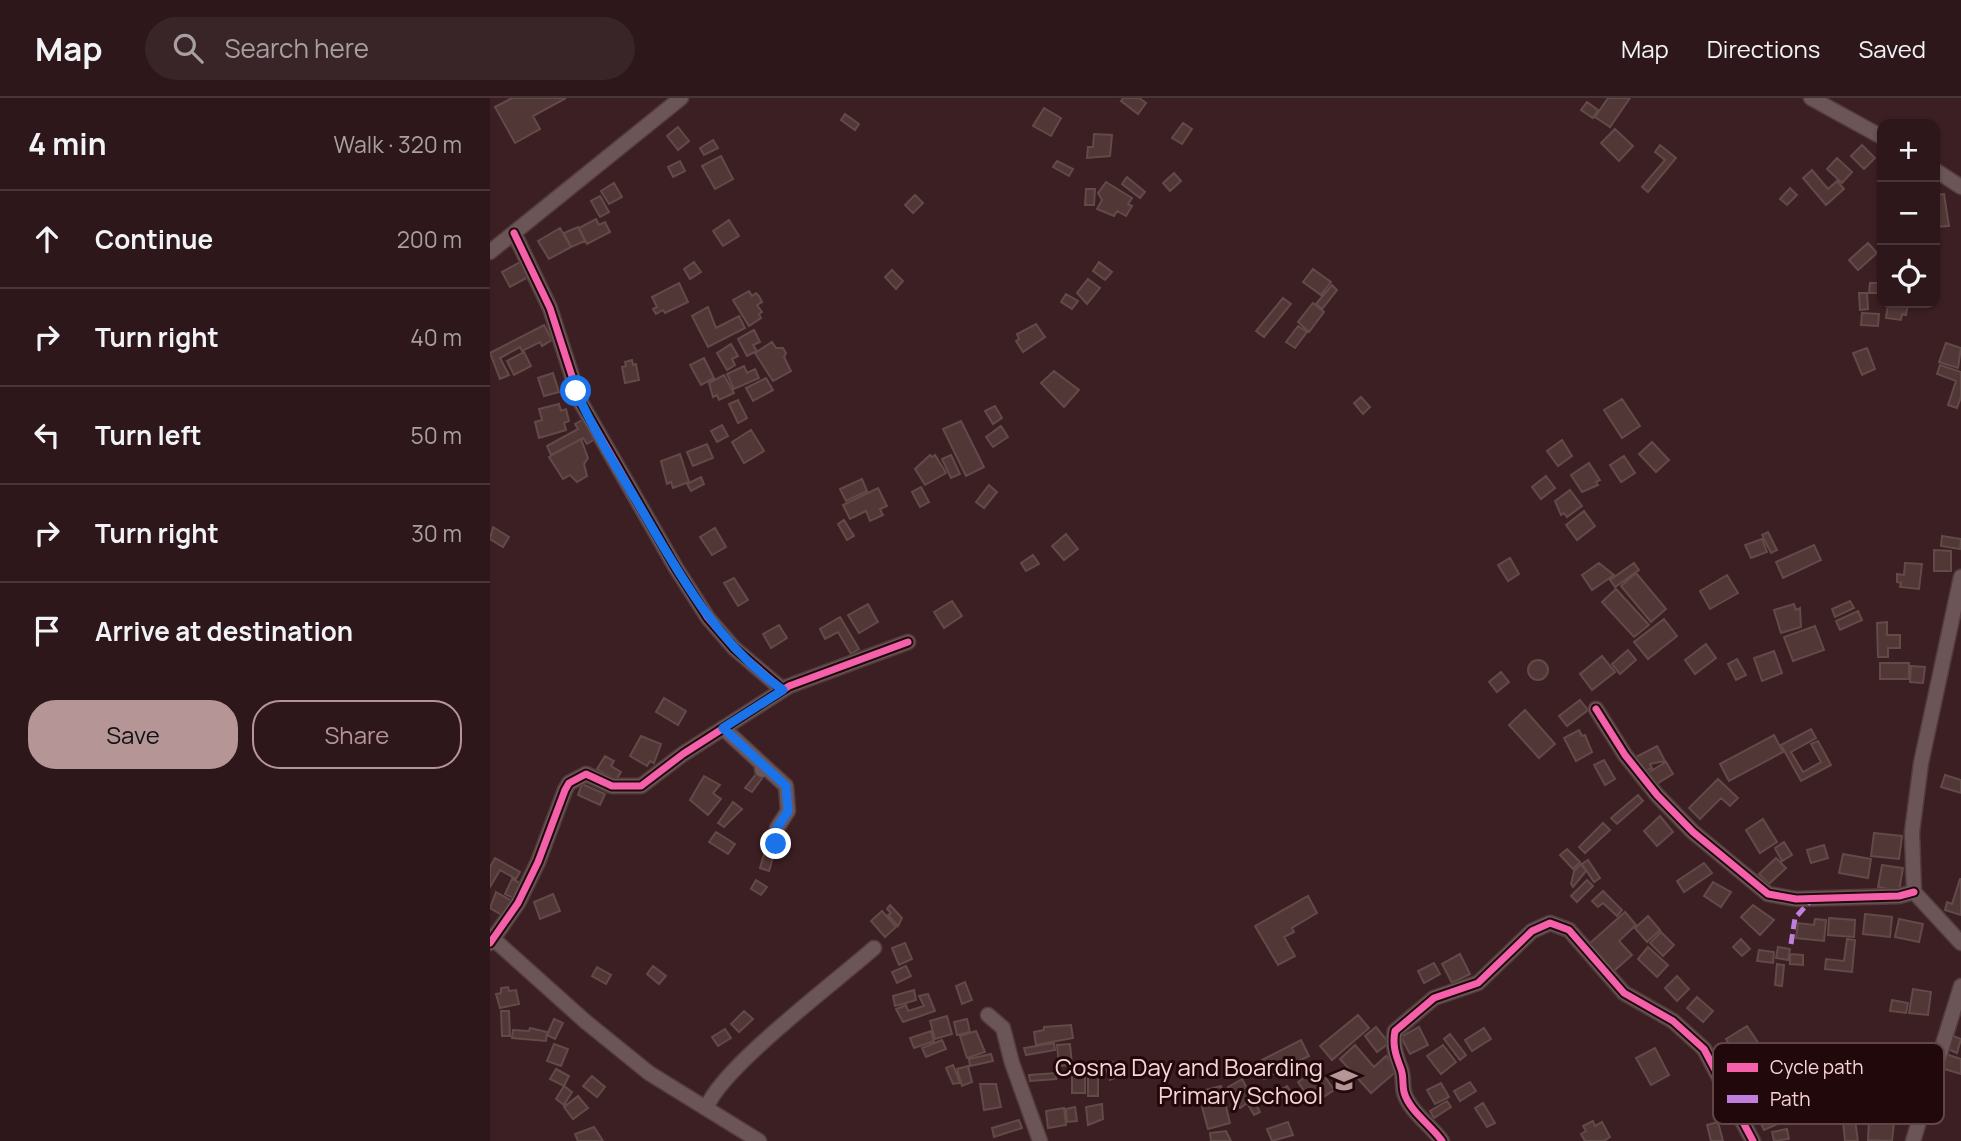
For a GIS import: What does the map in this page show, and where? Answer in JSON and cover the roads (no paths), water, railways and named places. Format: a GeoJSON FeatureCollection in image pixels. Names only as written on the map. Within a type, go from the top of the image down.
{"type":"FeatureCollection","features":[{"type":"Feature","properties":{"kind":"street"},"geometry":{"type":"LineString","coordinates":[[490,252],[681,98]]}},
{"type":"Feature","properties":{"kind":"street"},"geometry":{"type":"LineString","coordinates":[[1811,98],[1877,134]]}},
{"type":"Feature","properties":{"kind":"street"},"geometry":{"type":"LineString","coordinates":[[1940,173],[1961,187]]}},
{"type":"Feature","properties":{"kind":"street"},"geometry":{"type":"LineString","coordinates":[[514,233],[550,308],[580,401],[676,568],[708,618],[734,648],[783,690]]}},
{"type":"Feature","properties":{"kind":"street"},"geometry":{"type":"LineString","coordinates":[[1961,577],[1921,763],[1912,832],[1914,892],[1961,943]]}},
{"type":"Feature","properties":{"kind":"street"},"geometry":{"type":"LineString","coordinates":[[759,1141],[649,1073],[491,940],[528,883],[569,783],[586,774],[612,786],[641,786],[723,728],[783,690],[908,642]]}},
{"type":"Feature","properties":{"kind":"street"},"geometry":{"type":"LineString","coordinates":[[1596,709],[1625,755],[1657,795],[1693,832],[1768,894],[1796,899],[1899,896],[1914,892]]}},
{"type":"Feature","properties":{"kind":"street"},"geometry":{"type":"LineString","coordinates":[[723,728],[762,767],[786,786],[788,811],[777,828],[776,844]]}},
{"type":"Feature","properties":{"kind":"street"},"geometry":{"type":"LineString","coordinates":[[1442,1141],[1429,1122],[1416,1112],[1404,1093],[1403,1074],[1394,1051],[1395,1031],[1406,1018],[1434,998],[1478,983],[1532,931],[1550,923],[1569,930],[1623,993],[1673,1021],[1704,1049],[1713,1066]]}},
{"type":"Feature","properties":{"kind":"street"},"geometry":{"type":"LineString","coordinates":[[707,1107],[712,1093],[755,1051],[874,948]]}},
{"type":"Feature","properties":{"kind":"street"},"geometry":{"type":"LineString","coordinates":[[1943,1043],[1961,986]]}},
{"type":"Feature","properties":{"kind":"street"},"geometry":{"type":"LineString","coordinates":[[988,1014],[1003,1028],[1012,1063],[1040,1141]]}},
{"type":"Feature","properties":{"kind":"street"},"geometry":{"type":"LineString","coordinates":[[1744,1124],[1753,1141]]}},
{"type":"Feature","properties":{"kind":"street"},"geometry":{"type":"LineString","coordinates":[[1913,1141],[1918,1124]]}},
{"type":"Feature","properties":{"kind":"place","name":"Cosna Day and Boarding Primary School"},"geometry":{"type":"Point","coordinates":[1344,1080]}}]}
